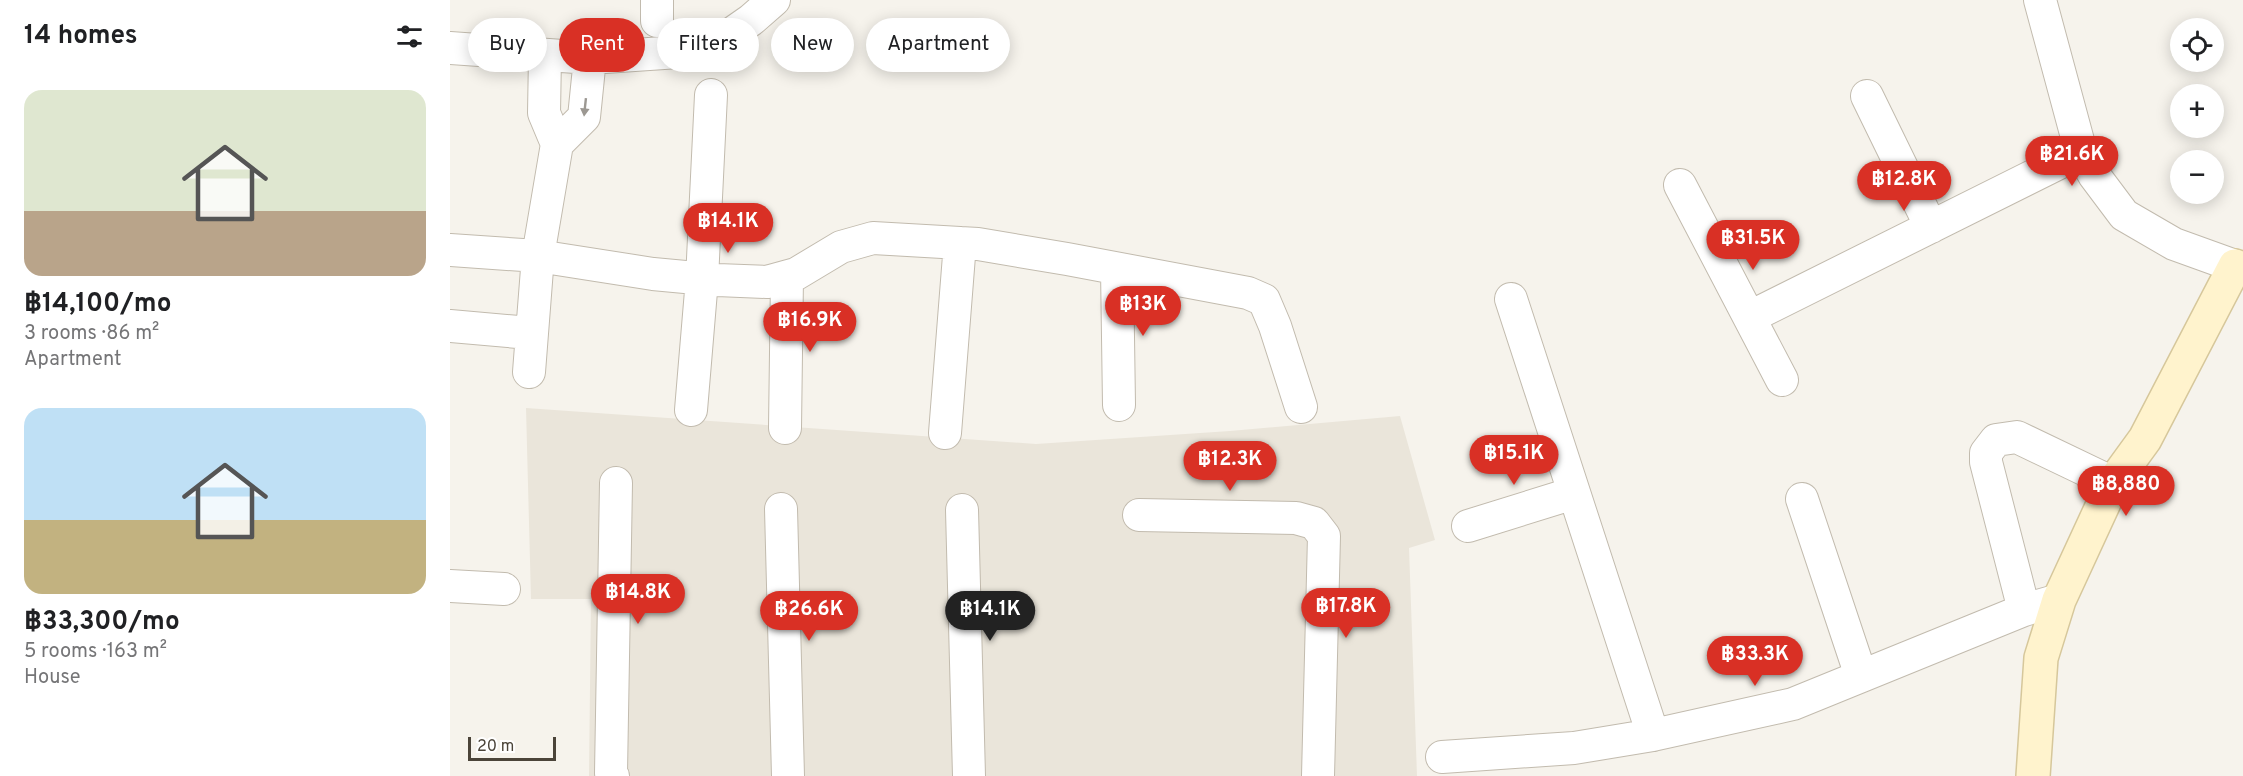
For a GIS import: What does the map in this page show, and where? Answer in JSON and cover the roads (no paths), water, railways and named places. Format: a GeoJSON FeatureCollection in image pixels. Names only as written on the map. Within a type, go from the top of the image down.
{"type":"FeatureCollection","features":[{"type":"Feature","properties":{"kind":"street"},"geometry":{"type":"LineString","coordinates":[[645,54],[708,50],[751,20],[774,0]]}},
{"type":"Feature","properties":{"kind":"street"},"geometry":{"type":"LineString","coordinates":[[2033,776],[2041,658],[2059,600],[2114,483],[2145,438],[2239,268],[2175,244],[2124,215],[2094,175],[2081,152],[2040,0]]}},
{"type":"Feature","properties":{"kind":"street"},"geometry":{"type":"LineString","coordinates":[[450,48],[468,50]]}},
{"type":"Feature","properties":{"kind":"street"},"geometry":{"type":"LineString","coordinates":[[529,372],[530,333],[538,256],[557,144],[544,113],[545,72]]}},
{"type":"Feature","properties":{"kind":"street"},"geometry":{"type":"LineString","coordinates":[[557,144],[584,117],[589,72]]}},
{"type":"Feature","properties":{"kind":"street"},"geometry":{"type":"LineString","coordinates":[[691,410],[702,279],[711,95]]}},
{"type":"Feature","properties":{"kind":"street"},"geometry":{"type":"LineString","coordinates":[[1867,96],[1930,227]]}},
{"type":"Feature","properties":{"kind":"street"},"geometry":{"type":"LineString","coordinates":[[1750,317],[2081,152]]}},
{"type":"Feature","properties":{"kind":"street"},"geometry":{"type":"LineString","coordinates":[[1680,185],[1782,380]]}},
{"type":"Feature","properties":{"kind":"street"},"geometry":{"type":"LineString","coordinates":[[450,250],[538,256],[653,274],[702,279],[767,282],[796,274],[841,247],[873,238],[978,244],[1248,292],[1264,300],[1275,326],[1301,408]]}},
{"type":"Feature","properties":{"kind":"street"},"geometry":{"type":"LineString","coordinates":[[945,433],[960,243]]}},
{"type":"Feature","properties":{"kind":"street"},"geometry":{"type":"LineString","coordinates":[[1117,269],[1119,405]]}},
{"type":"Feature","properties":{"kind":"street"},"geometry":{"type":"LineString","coordinates":[[785,428],[787,277]]}},
{"type":"Feature","properties":{"kind":"street"},"geometry":{"type":"LineString","coordinates":[[1512,299],[1653,735]]}},
{"type":"Feature","properties":{"kind":"street"},"geometry":{"type":"LineString","coordinates":[[450,326],[530,333]]}},
{"type":"Feature","properties":{"kind":"street"},"geometry":{"type":"LineString","coordinates":[[2024,610],[1986,462],[1986,453],[1996,440],[2017,436],[2114,483]]}},
{"type":"Feature","properties":{"kind":"street"},"geometry":{"type":"LineString","coordinates":[[613,776],[611,773],[616,483]]}},
{"type":"Feature","properties":{"kind":"street"},"geometry":{"type":"LineString","coordinates":[[1468,526],[1574,493]]}},
{"type":"Feature","properties":{"kind":"street"},"geometry":{"type":"LineString","coordinates":[[1802,500],[1861,676]]}},
{"type":"Feature","properties":{"kind":"street"},"geometry":{"type":"LineString","coordinates":[[780,509],[788,776]]}},
{"type":"Feature","properties":{"kind":"street"},"geometry":{"type":"LineString","coordinates":[[962,510],[969,776]]}},
{"type":"Feature","properties":{"kind":"street"},"geometry":{"type":"LineString","coordinates":[[1139,515],[1296,518],[1314,523],[1324,536],[1318,776]]}},
{"type":"Feature","properties":{"kind":"street"},"geometry":{"type":"LineString","coordinates":[[450,586],[504,589]]}},
{"type":"Feature","properties":{"kind":"street"},"geometry":{"type":"LineString","coordinates":[[1442,757],[1481,765],[1653,735],[1792,704],[2024,610],[2059,600]]}}]}
